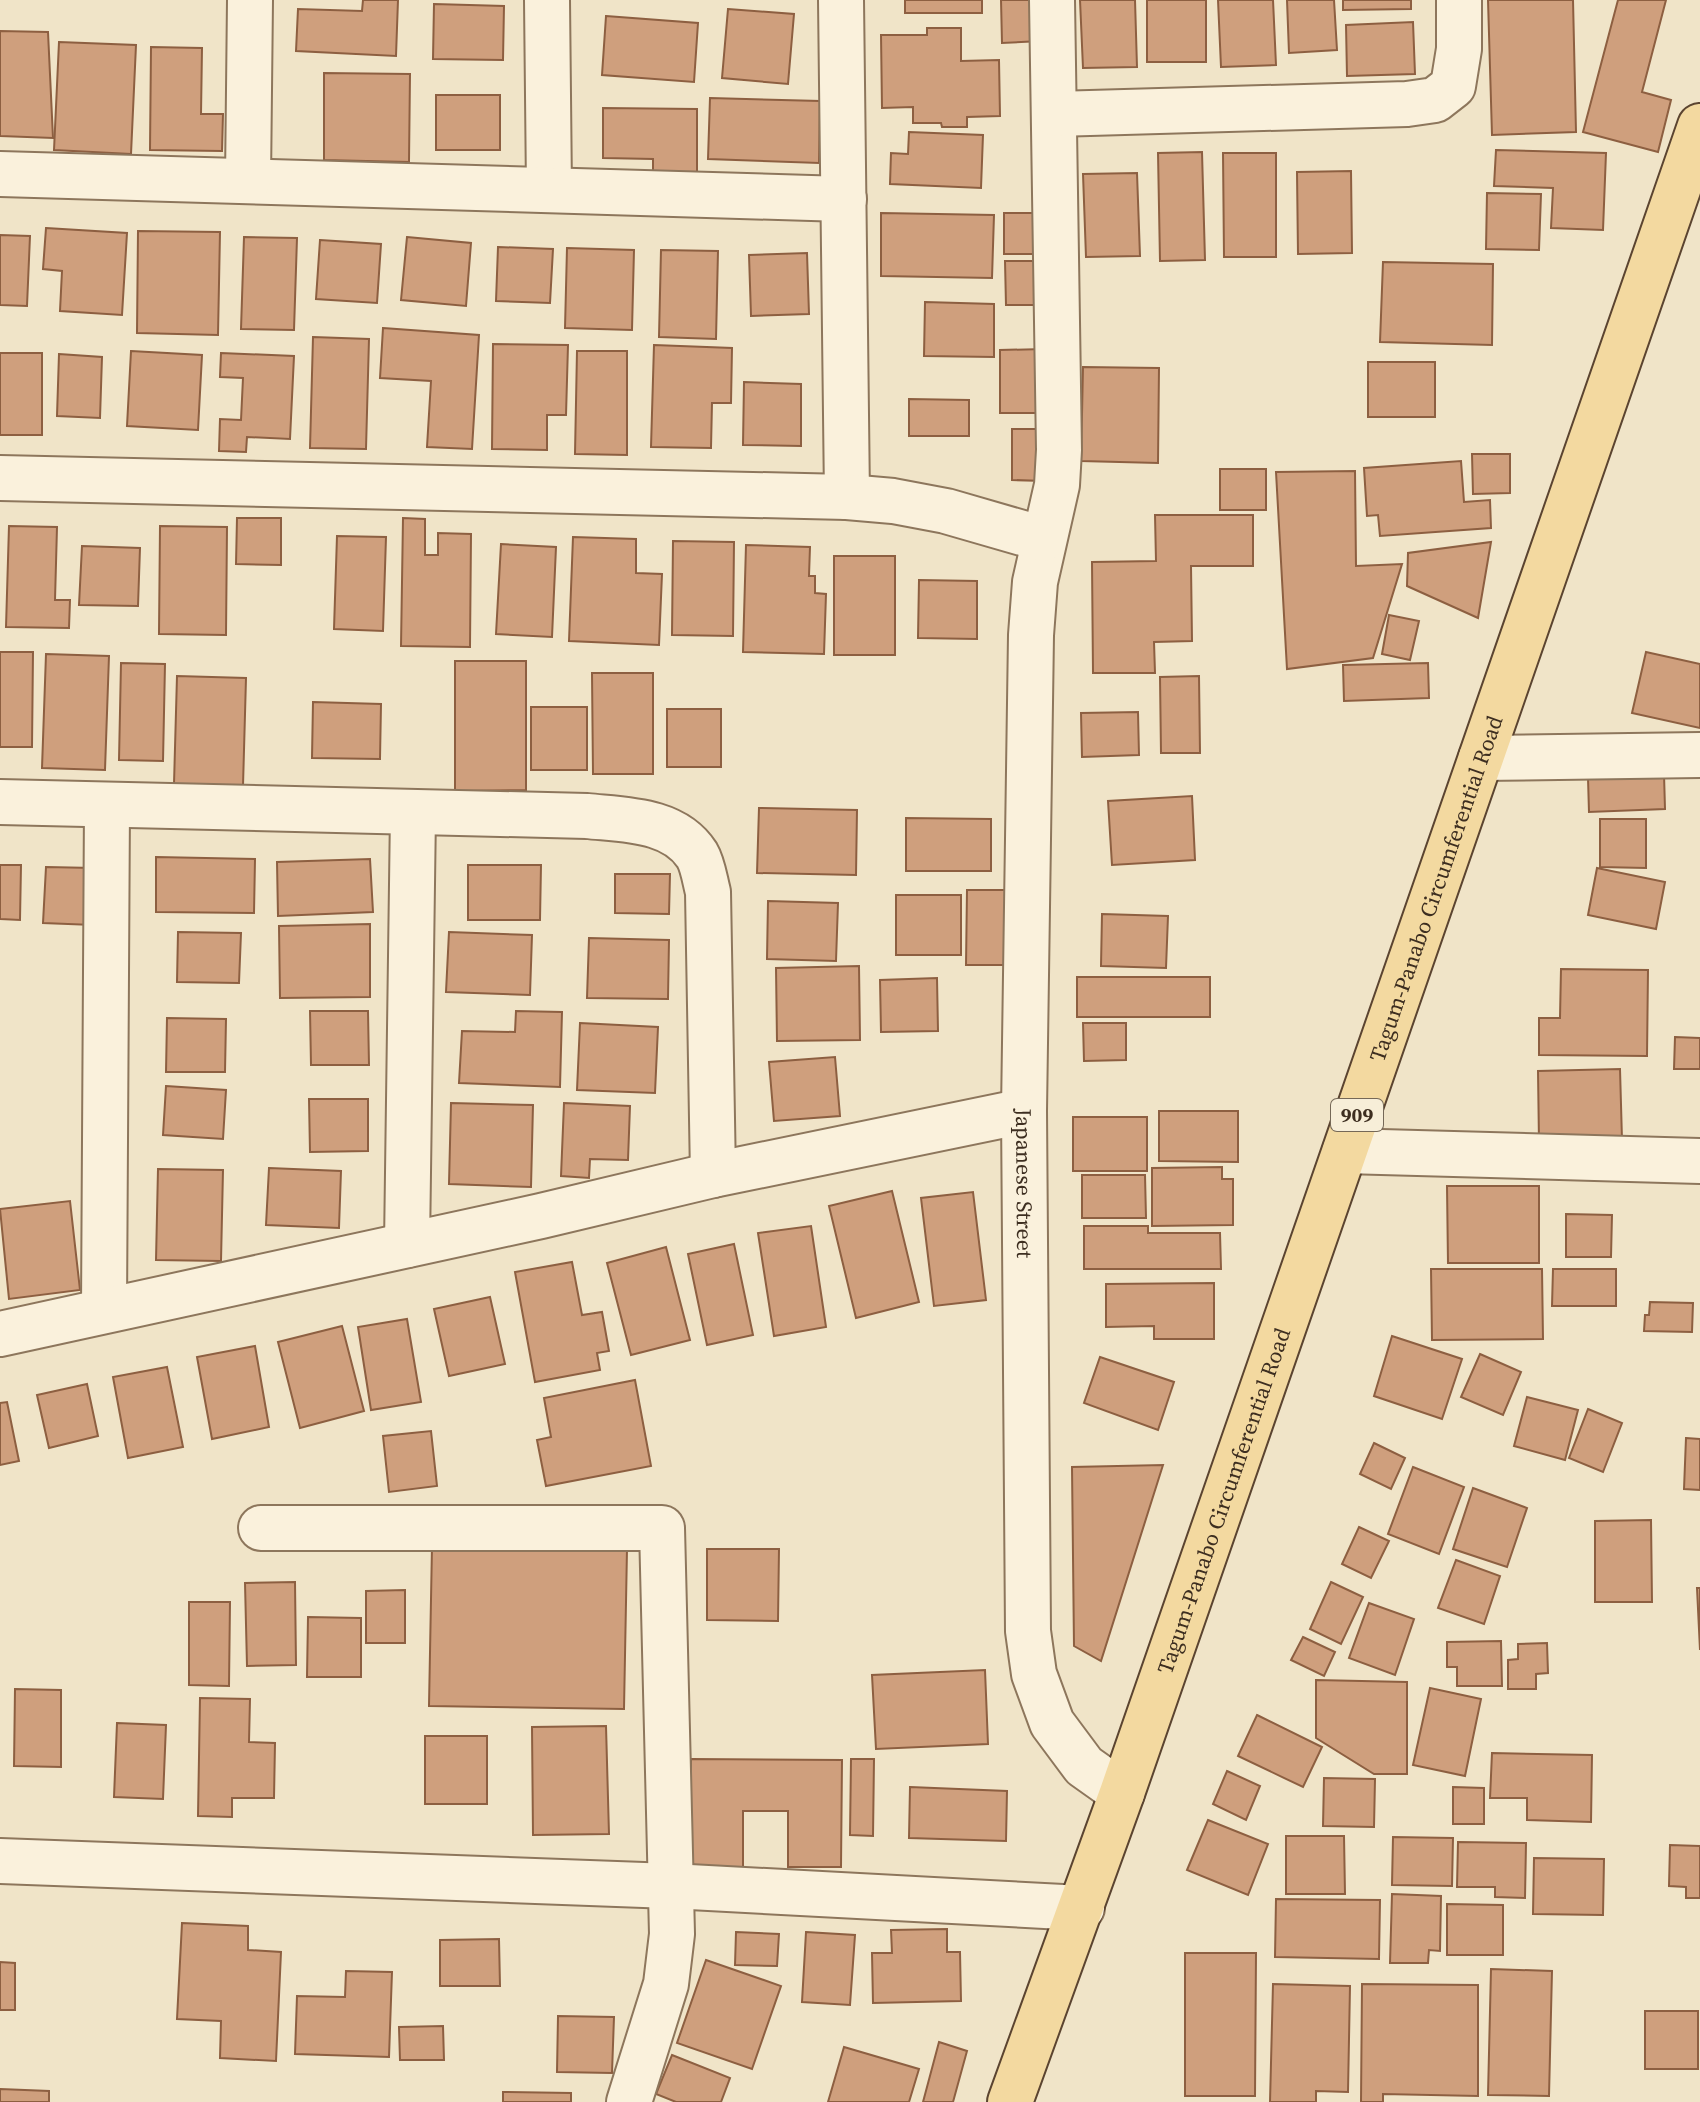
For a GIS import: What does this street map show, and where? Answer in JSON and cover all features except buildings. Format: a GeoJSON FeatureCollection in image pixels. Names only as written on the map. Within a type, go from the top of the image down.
{"type":"FeatureCollection","features":[{"type":"Feature","properties":{"kind":"main road","name":"Tagum-Panabo Circumferential Road"},"geometry":{"type":"LineString","coordinates":[[1010,2102],[1082,1908],[1700,126]]}},
{"type":"Feature","properties":{"kind":"street"},"geometry":{"type":"LineString","coordinates":[[248,180],[250,0]]}},
{"type":"Feature","properties":{"kind":"street"},"geometry":{"type":"LineString","coordinates":[[547,0],[549,190]]}},
{"type":"Feature","properties":{"kind":"street"},"geometry":{"type":"LineString","coordinates":[[841,0],[847,497]]}},
{"type":"Feature","properties":{"kind":"street","name":"Japanese Street"},"geometry":{"type":"LineString","coordinates":[[1052,0],[1059,450],[1057,485],[1035,582],[1031,635],[1024,1111],[1028,1631],[1034,1674],[1052,1723],[1084,1766],[1122,1793]]}},
{"type":"Feature","properties":{"kind":"street"},"geometry":{"type":"LineString","coordinates":[[1055,114],[1392,105],[1435,100],[1453,86],[1459,49],[1459,0]]}},
{"type":"Feature","properties":{"kind":"street"},"geometry":{"type":"LineString","coordinates":[[0,174],[844,199]]}},
{"type":"Feature","properties":{"kind":"street"},"geometry":{"type":"LineString","coordinates":[[0,478],[847,497],[893,501],[946,511],[1043,539]]}},
{"type":"Feature","properties":{"kind":"street"},"geometry":{"type":"LineString","coordinates":[[1481,758],[1700,755]]}},
{"type":"Feature","properties":{"kind":"street"},"geometry":{"type":"LineString","coordinates":[[0,802],[587,816],[642,822],[676,833],[698,856],[708,892],[713,1175]]}},
{"type":"Feature","properties":{"kind":"street"},"geometry":{"type":"LineString","coordinates":[[104,1309],[107,805]]}},
{"type":"Feature","properties":{"kind":"street"},"geometry":{"type":"LineString","coordinates":[[407,1245],[413,812]]}},
{"type":"Feature","properties":{"kind":"street"},"geometry":{"type":"LineString","coordinates":[[0,1334],[713,1175],[1024,1111]]}},
{"type":"Feature","properties":{"kind":"street"},"geometry":{"type":"LineString","coordinates":[[1345,1151],[1700,1161]]}},
{"type":"Feature","properties":{"kind":"street"},"geometry":{"type":"LineString","coordinates":[[261,1528],[662,1528],[672,1934],[666,1984],[629,2102]]}},
{"type":"Feature","properties":{"kind":"street"},"geometry":{"type":"LineString","coordinates":[[0,1861],[671,1886],[1082,1908]]}}]}
